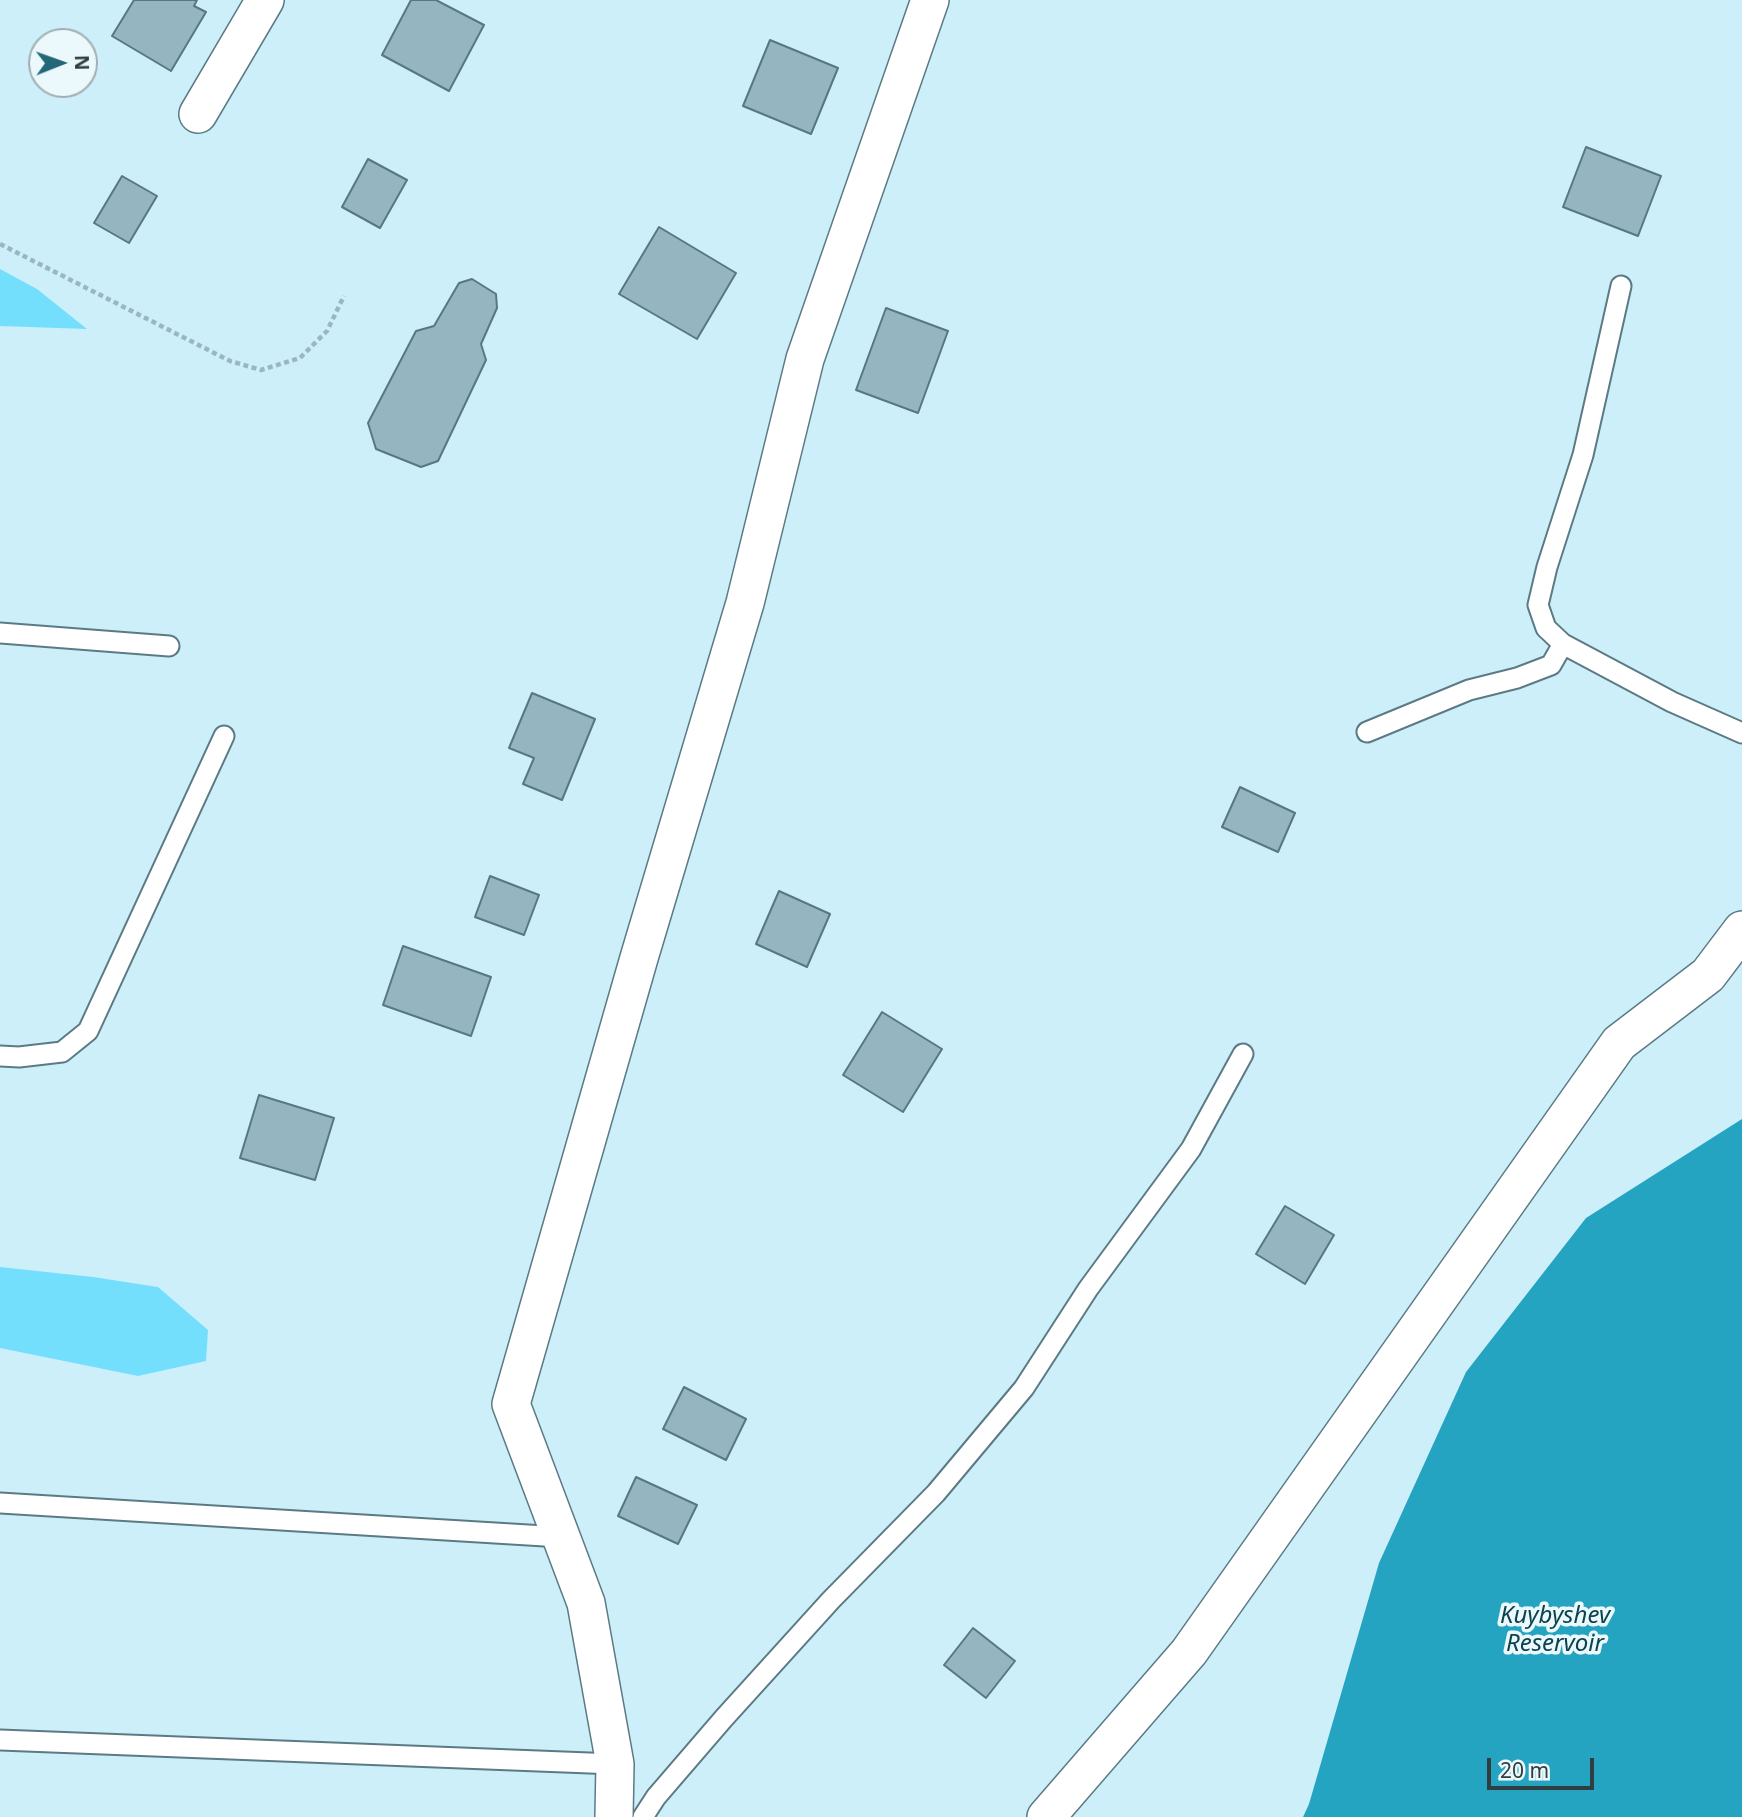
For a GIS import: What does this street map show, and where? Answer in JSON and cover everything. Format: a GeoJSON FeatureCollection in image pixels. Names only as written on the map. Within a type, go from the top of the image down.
{"type":"FeatureCollection","features":[{"type":"Feature","properties":{"kind":"street"},"geometry":{"type":"LineString","coordinates":[[198,114],[265,0]]}},
{"type":"Feature","properties":{"kind":"street"},"geometry":{"type":"LineString","coordinates":[[614,1817],[615,1764],[586,1603],[511,1404],[635,971],[746,603],[805,359],[930,0]]}},
{"type":"Feature","properties":{"kind":"street"},"geometry":{"type":"LineString","coordinates":[[1046,1817],[1189,1652],[1619,1043],[1708,975],[1742,930]]}},
{"type":"Feature","properties":{"kind":"lane"},"geometry":{"type":"LineString","coordinates":[[1621,286],[1583,455],[1547,567],[1538,605],[1546,628],[1563,644],[1672,702],[1742,733]]}},
{"type":"Feature","properties":{"kind":"lane"},"geometry":{"type":"LineString","coordinates":[[0,633],[169,646]]}},
{"type":"Feature","properties":{"kind":"lane"},"geometry":{"type":"LineString","coordinates":[[1367,732],[1469,690],[1517,678],[1551,665],[1563,644]]}},
{"type":"Feature","properties":{"kind":"lane"},"geometry":{"type":"LineString","coordinates":[[0,1056],[19,1057],[62,1052],[88,1031],[224,736]]}},
{"type":"Feature","properties":{"kind":"lane"},"geometry":{"type":"LineString","coordinates":[[643,1817],[656,1797],[724,1718],[831,1600],[936,1493],[1024,1388],[1088,1289],[1191,1149],[1243,1054]]}},
{"type":"Feature","properties":{"kind":"lane"},"geometry":{"type":"LineString","coordinates":[[0,1503],[561,1537]]}},
{"type":"Feature","properties":{"kind":"lane"},"geometry":{"type":"LineString","coordinates":[[0,1740],[615,1764]]}},
{"type":"Feature","properties":{"kind":"path"},"geometry":{"type":"LineString","coordinates":[[0,244],[230,361],[261,370],[300,358],[327,331],[344,296]]}},
{"type":"Feature","properties":{"kind":"shaded area"},"geometry":{"type":"Polygon","coordinates":[[[0,269],[37,289],[87,329],[0,326],[0,269]]]}},
{"type":"Feature","properties":{"kind":"shaded area"},"geometry":{"type":"Polygon","coordinates":[[[0,1267],[158,1287],[208,1330],[206,1361],[138,1376],[0,1348],[0,1267]]]}},
{"type":"Feature","properties":{"kind":"water","name":"Kuybyshev Reservoir"},"geometry":{"type":"Polygon","coordinates":[[[1742,1119],[1742,1817],[1303,1817],[1379,1563],[1466,1372],[1586,1218],[1742,1119]]]}},
{"type":"Feature","properties":{"kind":"building"},"geometry":{"type":"Polygon","coordinates":[[[134,0],[197,0],[194,6],[206,12],[171,71],[112,36],[134,0]]]}},
{"type":"Feature","properties":{"kind":"building"},"geometry":{"type":"Polygon","coordinates":[[[411,0],[436,0],[484,25],[449,91],[382,55],[411,0]]]}},
{"type":"Feature","properties":{"kind":"building"},"geometry":{"type":"Polygon","coordinates":[[[770,40],[838,68],[811,134],[743,106],[770,40]]]}},
{"type":"Feature","properties":{"kind":"building"},"geometry":{"type":"Polygon","coordinates":[[[1586,147],[1661,176],[1638,236],[1563,207],[1586,147]]]}},
{"type":"Feature","properties":{"kind":"building"},"geometry":{"type":"Polygon","coordinates":[[[368,159],[407,180],[380,228],[342,207],[368,159]]]}},
{"type":"Feature","properties":{"kind":"building"},"geometry":{"type":"Polygon","coordinates":[[[122,176],[157,196],[129,243],[94,223],[122,176]]]}},
{"type":"Feature","properties":{"kind":"building"},"geometry":{"type":"Polygon","coordinates":[[[659,227],[736,273],[697,339],[619,294],[659,227]]]}},
{"type":"Feature","properties":{"kind":"building"},"geometry":{"type":"Polygon","coordinates":[[[472,279],[496,294],[497,308],[481,344],[486,360],[438,461],[421,467],[376,449],[368,423],[416,331],[434,326],[459,283],[472,279]]]}},
{"type":"Feature","properties":{"kind":"building"},"geometry":{"type":"Polygon","coordinates":[[[886,308],[948,331],[918,413],[856,390],[886,308]]]}},
{"type":"Feature","properties":{"kind":"building"},"geometry":{"type":"Polygon","coordinates":[[[532,693],[595,719],[562,800],[523,784],[534,758],[509,748],[532,693]]]}},
{"type":"Feature","properties":{"kind":"building"},"geometry":{"type":"Polygon","coordinates":[[[1240,787],[1295,813],[1278,852],[1222,827],[1240,787]]]}},
{"type":"Feature","properties":{"kind":"building"},"geometry":{"type":"Polygon","coordinates":[[[490,876],[539,895],[524,935],[475,917],[490,876]]]}},
{"type":"Feature","properties":{"kind":"building"},"geometry":{"type":"Polygon","coordinates":[[[779,891],[830,914],[807,967],[756,944],[779,891]]]}},
{"type":"Feature","properties":{"kind":"building"},"geometry":{"type":"Polygon","coordinates":[[[403,946],[491,977],[471,1036],[383,1005],[403,946]]]}},
{"type":"Feature","properties":{"kind":"building"},"geometry":{"type":"Polygon","coordinates":[[[882,1012],[942,1049],[903,1112],[843,1075],[882,1012]]]}},
{"type":"Feature","properties":{"kind":"building"},"geometry":{"type":"Polygon","coordinates":[[[259,1095],[334,1118],[315,1180],[240,1158],[259,1095]]]}},
{"type":"Feature","properties":{"kind":"building"},"geometry":{"type":"Polygon","coordinates":[[[1285,1206],[1334,1235],[1305,1284],[1256,1254],[1285,1206]]]}},
{"type":"Feature","properties":{"kind":"building"},"geometry":{"type":"Polygon","coordinates":[[[684,1387],[746,1419],[726,1460],[663,1429],[684,1387]]]}},
{"type":"Feature","properties":{"kind":"building"},"geometry":{"type":"Polygon","coordinates":[[[636,1477],[697,1505],[678,1544],[618,1516],[636,1477]]]}},
{"type":"Feature","properties":{"kind":"building"},"geometry":{"type":"Polygon","coordinates":[[[973,1628],[1015,1661],[986,1698],[944,1665],[973,1628]]]}}]}
